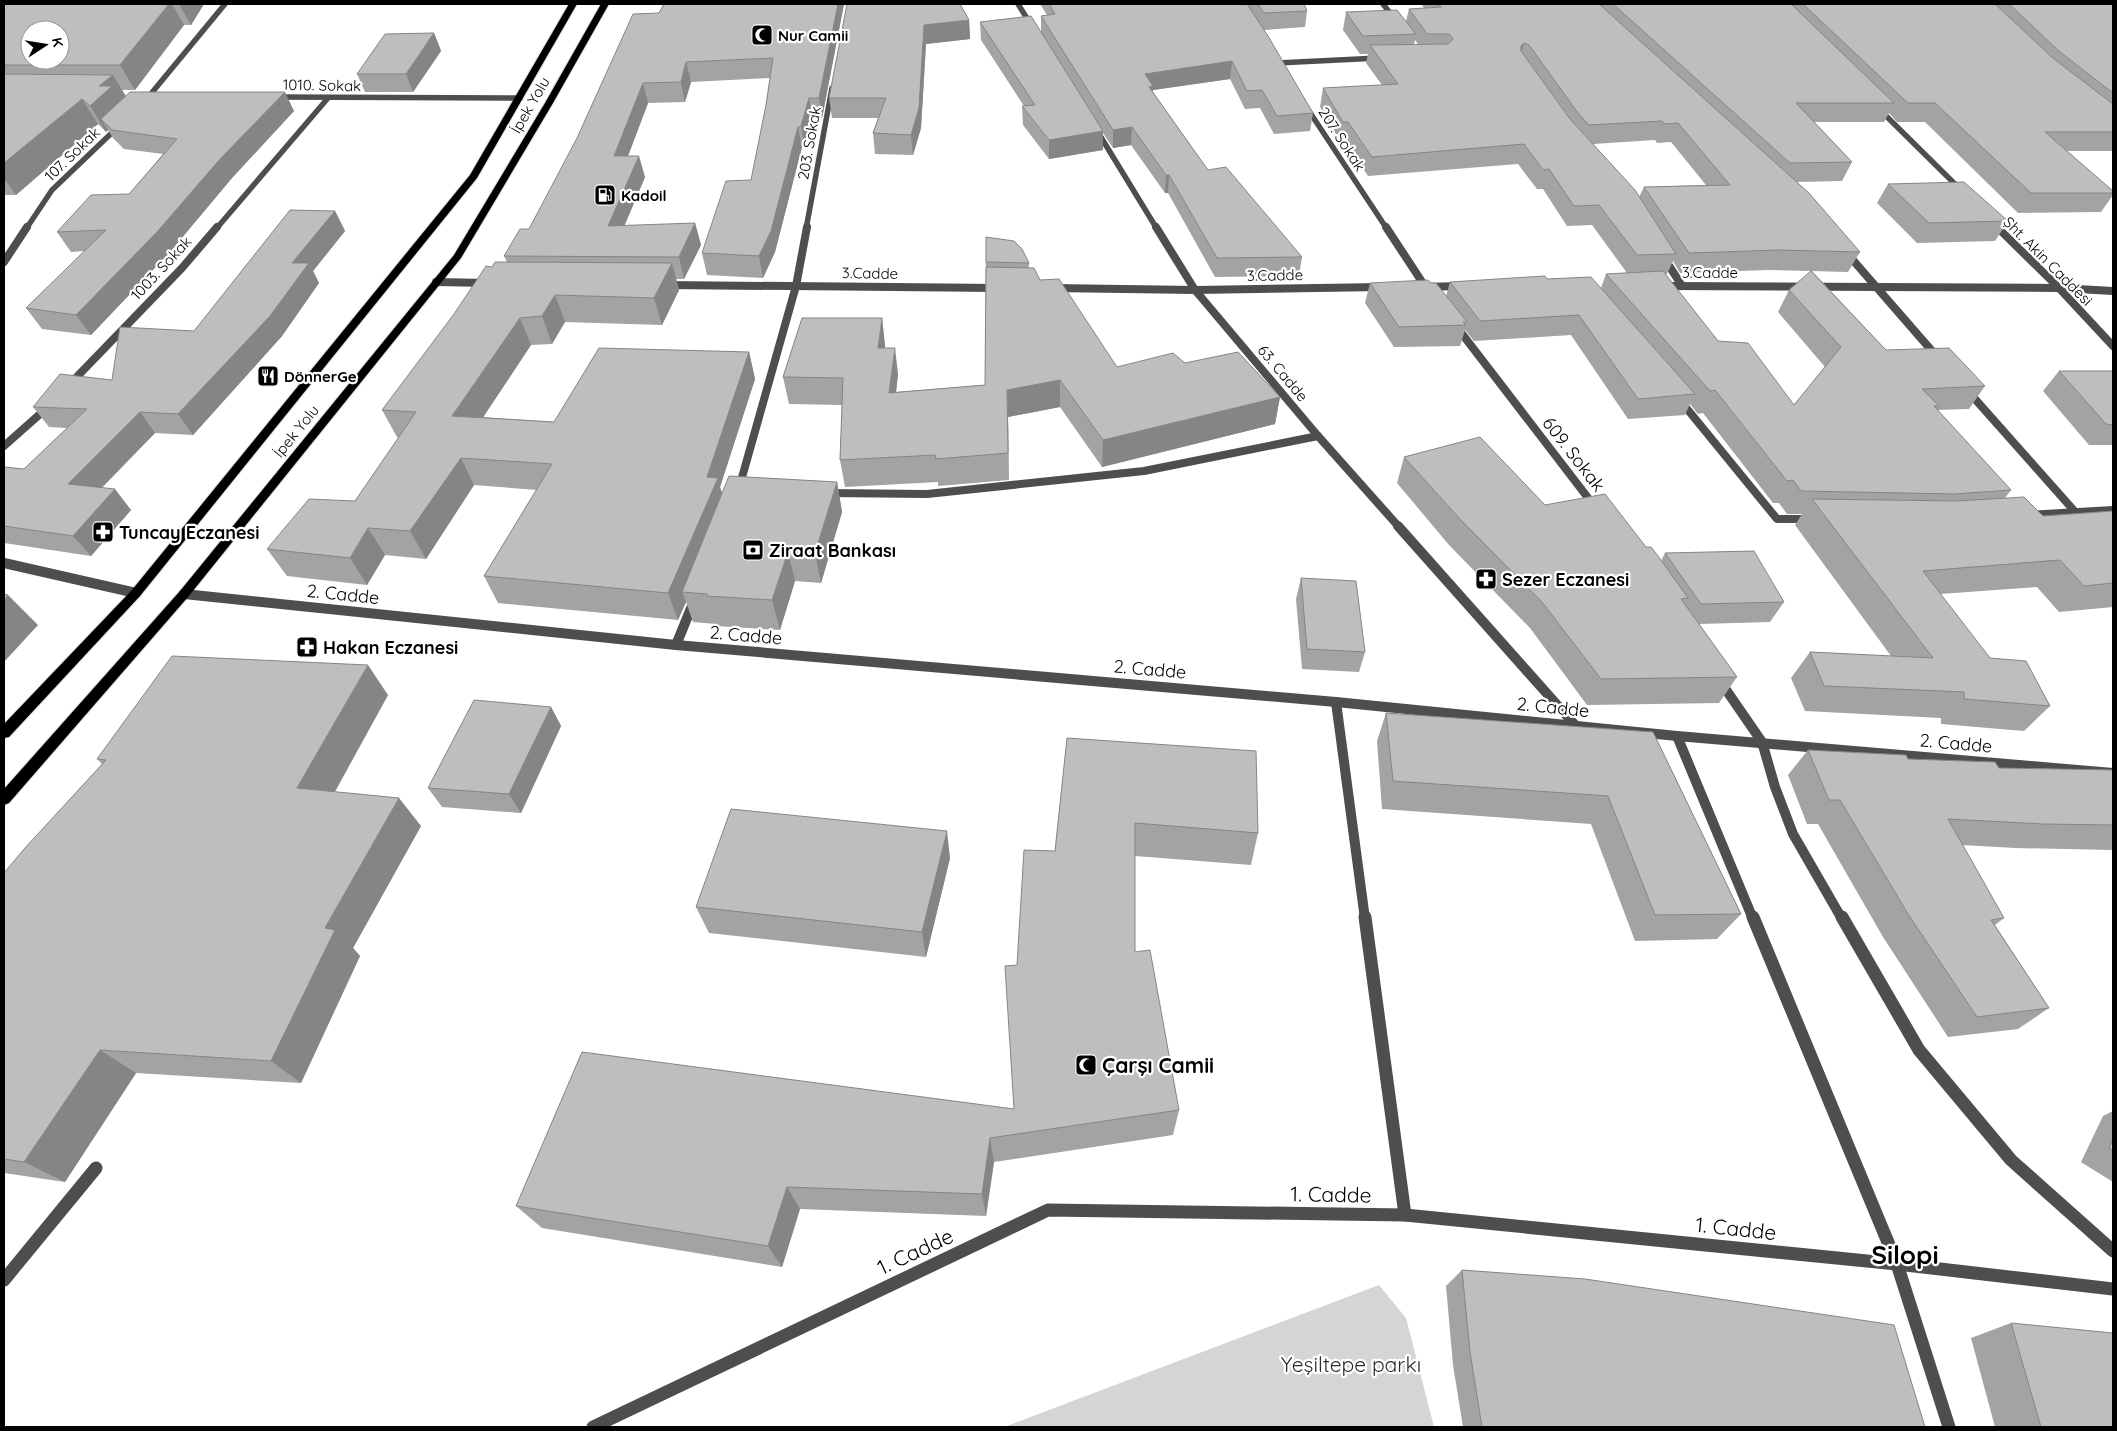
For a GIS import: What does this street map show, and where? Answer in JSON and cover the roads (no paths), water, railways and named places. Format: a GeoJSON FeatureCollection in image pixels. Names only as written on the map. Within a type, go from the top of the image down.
{"type":"FeatureCollection","features":[{"type":"Feature","properties":{"kind":"highway"},"geometry":{"type":"LineString","coordinates":[[4,733],[136,593],[474,176],[573,4]]}},
{"type":"Feature","properties":{"kind":"highway","name":"İpek Yolu"},"geometry":{"type":"LineString","coordinates":[[4,799],[184,594],[463,247],[550,103],[605,4]]}},
{"type":"Feature","properties":{"kind":"street"},"geometry":{"type":"LineString","coordinates":[[139,107],[153,94],[225,4]]}},
{"type":"Feature","properties":{"kind":"street"},"geometry":{"type":"LineString","coordinates":[[1018,4],[1039,37]]}},
{"type":"Feature","properties":{"kind":"street"},"geometry":{"type":"LineString","coordinates":[[1383,4],[1399,27]]}},
{"type":"Feature","properties":{"kind":"street"},"geometry":{"type":"LineString","coordinates":[[1272,54],[1282,69]]}},
{"type":"Feature","properties":{"kind":"street"},"geometry":{"type":"LineString","coordinates":[[1278,62],[1384,58]]}},
{"type":"Feature","properties":{"kind":"street","name":"203. Sokak"},"geometry":{"type":"LineString","coordinates":[[747,492],[737,492],[796,286],[833,82]]}},
{"type":"Feature","properties":{"kind":"street"},"geometry":{"type":"LineString","coordinates":[[143,94],[163,94]]}},
{"type":"Feature","properties":{"kind":"street","name":"1010. Sokak"},"geometry":{"type":"LineString","coordinates":[[270,97],[520,98]]}},
{"type":"Feature","properties":{"kind":"street","name":"207. Sokak"},"geometry":{"type":"LineString","coordinates":[[1300,97],[1425,287]]}},
{"type":"Feature","properties":{"kind":"street","name":"1003. Sokak"},"geometry":{"type":"LineString","coordinates":[[62,392],[182,268],[328,98]]}},
{"type":"Feature","properties":{"kind":"street"},"geometry":{"type":"LineString","coordinates":[[1870,101],[1968,198]]}},
{"type":"Feature","properties":{"kind":"street","name":"107. Sokak"},"geometry":{"type":"LineString","coordinates":[[4,262],[52,190],[124,121]]}},
{"type":"Feature","properties":{"kind":"street","name":"63. Cadde"},"geometry":{"type":"LineString","coordinates":[[1091,121],[1195,290],[1318,436],[1575,725]]}},
{"type":"Feature","properties":{"kind":"street","name":"Şht. Akin Caddesi"},"geometry":{"type":"LineString","coordinates":[[1989,219],[2059,288],[2113,346]]}},
{"type":"Feature","properties":{"kind":"street"},"geometry":{"type":"LineString","coordinates":[[1842,247],[1948,369]]}},
{"type":"Feature","properties":{"kind":"street"},"geometry":{"type":"LineString","coordinates":[[1658,250],[1682,286]]}},
{"type":"Feature","properties":{"kind":"street"},"geometry":{"type":"LineString","coordinates":[[436,282],[496,283]]}},
{"type":"Feature","properties":{"kind":"street","name":"3.Cadde"},"geometry":{"type":"LineString","coordinates":[[656,284],[1005,288]]}},
{"type":"Feature","properties":{"kind":"street"},"geometry":{"type":"LineString","coordinates":[[1415,287],[1464,286]]}},
{"type":"Feature","properties":{"kind":"street","name":"3.Cadde"},"geometry":{"type":"LineString","coordinates":[[1654,286],[2059,288],[2113,291]]}},
{"type":"Feature","properties":{"kind":"street","name":"3.Cadde"},"geometry":{"type":"LineString","coordinates":[[1045,288],[1195,290],[1387,287]]}},
{"type":"Feature","properties":{"kind":"street"},"geometry":{"type":"LineString","coordinates":[[1425,287],[1431,295]]}},
{"type":"Feature","properties":{"kind":"street","name":"609. Sokak"},"geometry":{"type":"LineString","coordinates":[[1449,318],[1601,515]]}},
{"type":"Feature","properties":{"kind":"street"},"geometry":{"type":"LineString","coordinates":[[1962,384],[2094,532]]}},
{"type":"Feature","properties":{"kind":"street"},"geometry":{"type":"LineString","coordinates":[[1674,392],[1736,471],[1777,519],[1824,520]]}},
{"type":"Feature","properties":{"kind":"street"},"geometry":{"type":"LineString","coordinates":[[4,446],[35,420],[55,399]]}},
{"type":"Feature","properties":{"kind":"street"},"geometry":{"type":"LineString","coordinates":[[817,493],[927,494],[1134,472],[1318,436]]}},
{"type":"Feature","properties":{"kind":"street"},"geometry":{"type":"LineString","coordinates":[[2015,516],[2113,510]]}},
{"type":"Feature","properties":{"kind":"street"},"geometry":{"type":"LineString","coordinates":[[4,563],[136,593]]}},
{"type":"Feature","properties":{"kind":"street"},"geometry":{"type":"LineString","coordinates":[[676,645],[698,591]]}},
{"type":"Feature","properties":{"kind":"street","name":"2. Cadde"},"geometry":{"type":"LineString","coordinates":[[184,594],[676,645],[1336,702],[1677,736],[2113,773]]}},
{"type":"Feature","properties":{"kind":"street"},"geometry":{"type":"LineString","coordinates":[[1717,676],[1762,742],[1793,834],[1919,1050],[2011,1160],[2113,1251]]}},
{"type":"Feature","properties":{"kind":"street"},"geometry":{"type":"LineString","coordinates":[[1336,702],[1405,1215]]}},
{"type":"Feature","properties":{"kind":"street"},"geometry":{"type":"LineString","coordinates":[[1677,736],[1897,1264],[1949,1427]]}},
{"type":"Feature","properties":{"kind":"street"},"geometry":{"type":"LineString","coordinates":[[4,1280],[96,1168]]}},
{"type":"Feature","properties":{"kind":"street","name":"1. Cadde"},"geometry":{"type":"LineString","coordinates":[[593,1427],[1048,1210],[1405,1215],[1897,1264],[2113,1289]]}},
{"type":"Feature","properties":{"kind":"place","name":"Nur Camii"},"geometry":{"type":"Point","coordinates":[762,35]}},
{"type":"Feature","properties":{"kind":"place","name":"Kadoil"},"geometry":{"type":"Point","coordinates":[605,195]}},
{"type":"Feature","properties":{"kind":"place","name":"DönnerGe"},"geometry":{"type":"Point","coordinates":[268,376]}},
{"type":"Feature","properties":{"kind":"place","name":"Tuncay Eczanesi"},"geometry":{"type":"Point","coordinates":[103,532]}},
{"type":"Feature","properties":{"kind":"place","name":"Ziraat Bankası"},"geometry":{"type":"Point","coordinates":[753,550]}},
{"type":"Feature","properties":{"kind":"place","name":"Sezer Eczanesi"},"geometry":{"type":"Point","coordinates":[1486,579]}},
{"type":"Feature","properties":{"kind":"place","name":"Hakan Eczanesi"},"geometry":{"type":"Point","coordinates":[307,647]}},
{"type":"Feature","properties":{"kind":"place","name":"Çarşı Camii"},"geometry":{"type":"Point","coordinates":[1086,1065]}},
{"type":"Feature","properties":{"kind":"district","name":"Silopi"},"geometry":{"type":"Point","coordinates":[1905,1254]}},
{"type":"Feature","properties":{"kind":"park label","name":"Yeşiltepe parkı"},"geometry":{"type":"Point","coordinates":[1351,1364]}}]}
